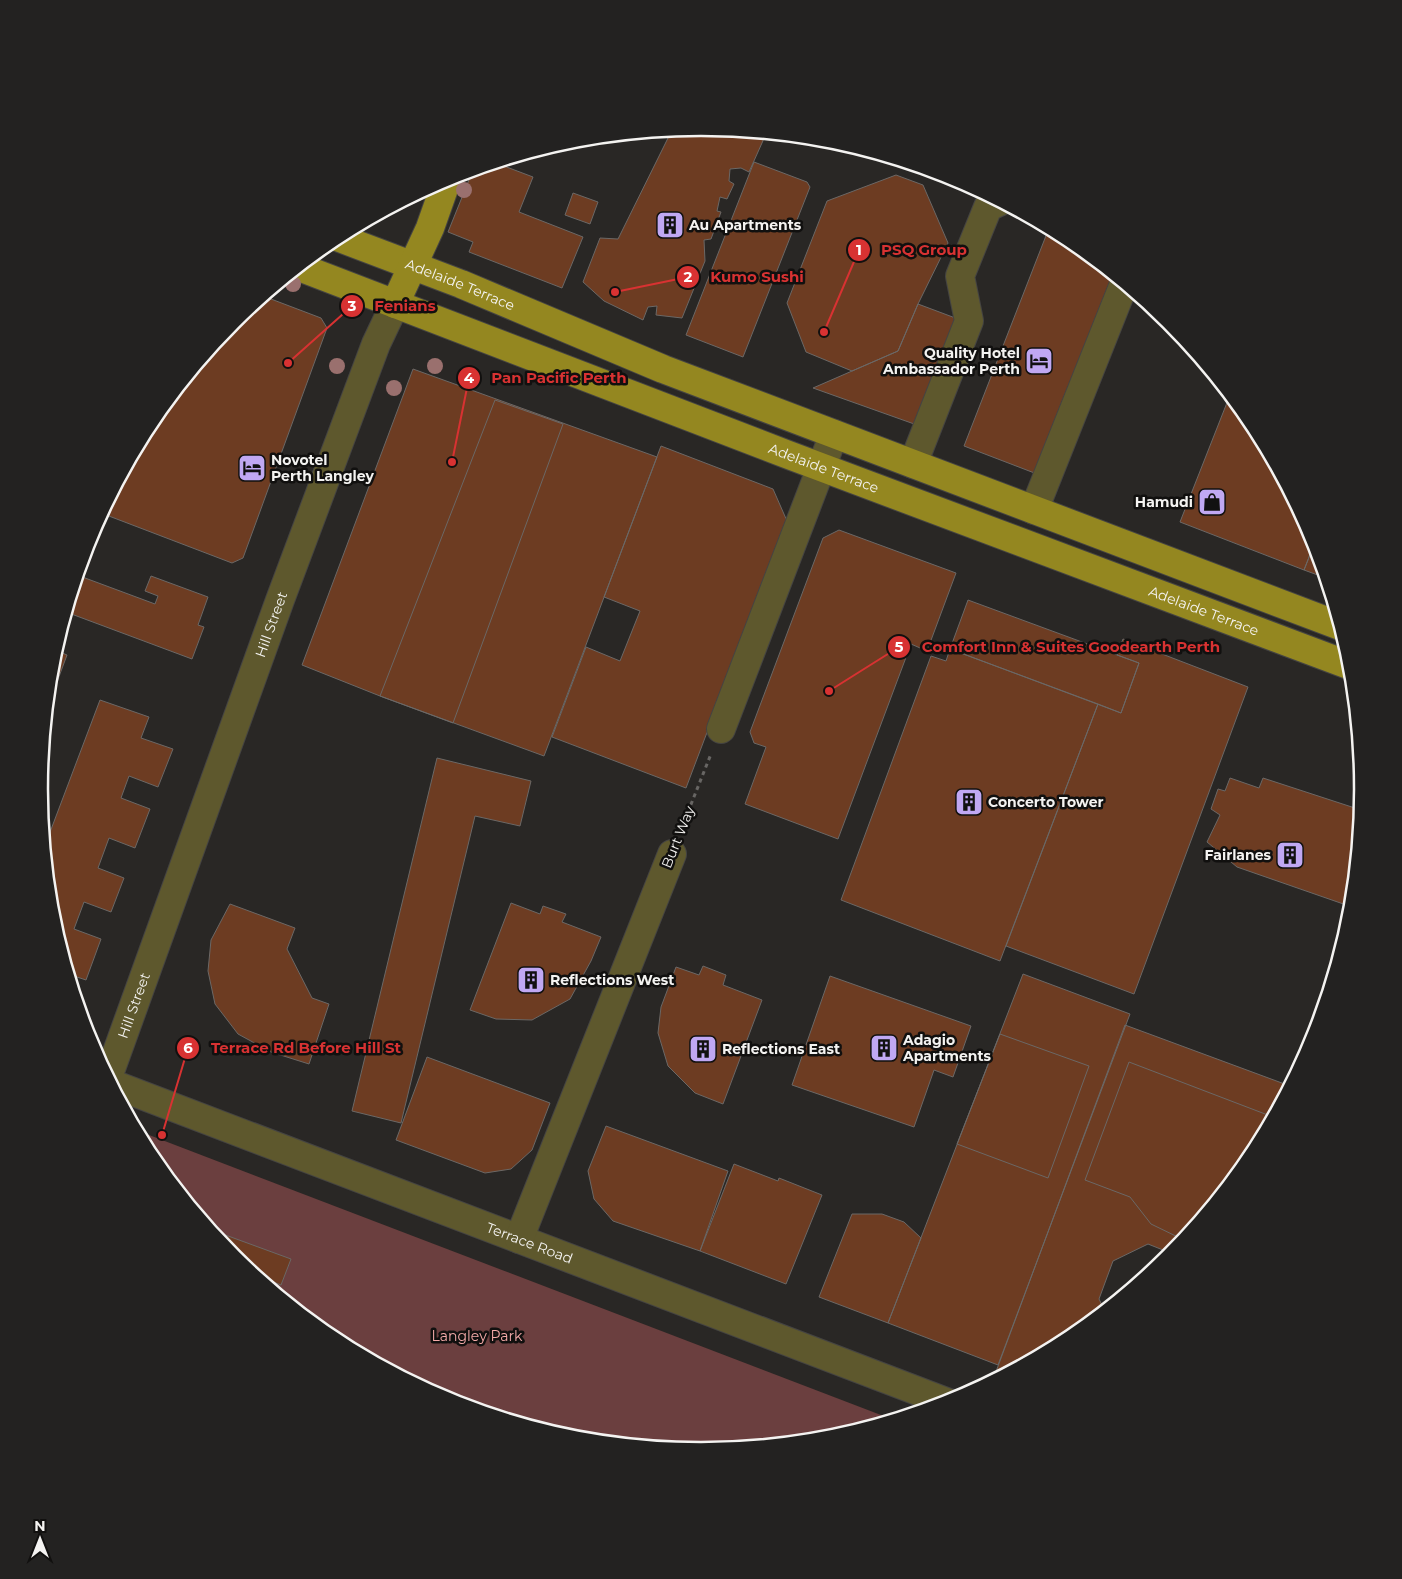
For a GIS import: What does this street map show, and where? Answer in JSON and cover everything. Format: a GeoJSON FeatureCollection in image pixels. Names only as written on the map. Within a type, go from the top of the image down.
{"type":"FeatureCollection","features":[{"type":"Feature","properties":{"kind":"main road","name":"Hill Street"},"geometry":{"type":"LineString","coordinates":[[395,304],[430,228],[444,189]]}},
{"type":"Feature","properties":{"kind":"main road","name":"Adelaide Terrace"},"geometry":{"type":"LineString","coordinates":[[347,241],[461,284],[663,369],[1333,623]]}},
{"type":"Feature","properties":{"kind":"main road","name":"Adelaide Terrace"},"geometry":{"type":"LineString","coordinates":[[305,270],[821,467],[1342,663]]}},
{"type":"Feature","properties":{"kind":"street"},"geometry":{"type":"LineString","coordinates":[[913,464],[969,321],[960,276],[988,207],[993,205]]}},
{"type":"Feature","properties":{"kind":"street"},"geometry":{"type":"LineString","coordinates":[[1034,510],[1122,290]]}},
{"type":"Feature","properties":{"kind":"street","name":"Hill Street"},"geometry":{"type":"LineString","coordinates":[[111,1070],[287,582],[376,344],[395,304]]}},
{"type":"Feature","properties":{"kind":"street"},"geometry":{"type":"LineString","coordinates":[[721,729],[834,434]]}},
{"type":"Feature","properties":{"kind":"street","name":"Burt Way"},"geometry":{"type":"LineString","coordinates":[[519,1239],[672,854]]}},
{"type":"Feature","properties":{"kind":"street","name":"Terrace Road"},"geometry":{"type":"LineString","coordinates":[[119,1086],[937,1398]]}},
{"type":"Feature","properties":{"kind":"path","name":"Burt Way"},"geometry":{"type":"LineString","coordinates":[[672,854],[721,729]]}},
{"type":"Feature","properties":{"kind":"green space","name":"Langley Park"},"geometry":{"type":"Polygon","coordinates":[[[146,1134],[885,1416],[828,1430],[744,1442],[658,1442],[574,1430],[532,1421],[451,1393],[412,1376],[338,1333],[270,1281],[239,1252],[210,1220],[183,1187],[146,1134]]]}},
{"type":"Feature","properties":{"kind":"building","name":"Au Apartments"},"geometry":{"type":"Polygon","coordinates":[[[701,136],[764,139],[749,172],[741,168],[730,169],[729,181],[734,184],[727,199],[720,197],[717,211],[721,212],[711,239],[704,240],[705,261],[682,318],[656,315],[657,306],[648,307],[643,320],[604,301],[583,282],[600,238],[618,239],[668,138],[667,137],[701,136]]]}},
{"type":"Feature","properties":{"kind":"building"},"geometry":{"type":"Polygon","coordinates":[[[754,162],[807,182],[810,187],[743,357],[686,335],[754,162]]]}},
{"type":"Feature","properties":{"kind":"building"},"geometry":{"type":"Polygon","coordinates":[[[505,166],[533,177],[519,212],[583,237],[562,288],[469,252],[473,242],[448,232],[469,179],[505,166]]]}},
{"type":"Feature","properties":{"kind":"building"},"geometry":{"type":"Polygon","coordinates":[[[896,175],[923,185],[948,243],[918,304],[898,351],[852,371],[806,352],[787,303],[827,201],[896,175]]]}},
{"type":"Feature","properties":{"kind":"building"},"geometry":{"type":"Polygon","coordinates":[[[573,193],[598,202],[590,224],[565,215],[573,193]]]}},
{"type":"Feature","properties":{"kind":"building","name":"Quality Hotel Ambassador Perth"},"geometry":{"type":"Polygon","coordinates":[[[1046,235],[1112,282],[1037,474],[964,446],[1046,235]]]}},
{"type":"Feature","properties":{"kind":"building"},"geometry":{"type":"Polygon","coordinates":[[[270,298],[321,318],[327,328],[243,558],[232,563],[108,516],[135,463],[158,426],[183,392],[239,327],[270,298]]]}},
{"type":"Feature","properties":{"kind":"building"},"geometry":{"type":"Polygon","coordinates":[[[918,304],[958,319],[917,425],[813,388],[898,351],[918,304]]]}},
{"type":"Feature","properties":{"kind":"building"},"geometry":{"type":"Polygon","coordinates":[[[413,369],[657,457],[544,756],[380,696],[302,665],[413,369]]]}},
{"type":"Feature","properties":{"kind":"building"},"geometry":{"type":"Polygon","coordinates":[[[495,400],[563,424],[453,723],[380,696],[495,400]]]}},
{"type":"Feature","properties":{"kind":"building"},"geometry":{"type":"Polygon","coordinates":[[[1227,403],[1267,463],[1287,500],[1310,554],[1304,570],[1180,522],[1227,403]]]}},
{"type":"Feature","properties":{"kind":"building"},"geometry":{"type":"Polygon","coordinates":[[[661,446],[773,489],[787,521],[686,788],[552,737],[586,647],[620,661],[640,611],[604,597],[661,446]]]}},
{"type":"Feature","properties":{"kind":"building"},"geometry":{"type":"Polygon","coordinates":[[[839,530],[956,573],[927,651],[911,644],[838,839],[745,804],[766,747],[754,743],[750,732],[823,538],[839,530]]]}},
{"type":"Feature","properties":{"kind":"building"},"geometry":{"type":"Polygon","coordinates":[[[1310,554],[1319,575],[1304,570],[1310,554]]]}},
{"type":"Feature","properties":{"kind":"building"},"geometry":{"type":"Polygon","coordinates":[[[151,576],[208,597],[198,625],[204,627],[192,659],[72,614],[83,577],[155,604],[158,596],[145,591],[151,576]]]}},
{"type":"Feature","properties":{"kind":"building"},"geometry":{"type":"Polygon","coordinates":[[[968,600],[1139,663],[1121,713],[950,649],[968,600]]]}},
{"type":"Feature","properties":{"kind":"building"},"geometry":{"type":"Polygon","coordinates":[[[1123,639],[1248,687],[1134,994],[1006,946],[1098,704],[1121,713],[1139,663],[1117,655],[1123,639]]]}},
{"type":"Feature","properties":{"kind":"building","name":"Concerto Tower"},"geometry":{"type":"Polygon","coordinates":[[[950,649],[1098,704],[1000,961],[841,900],[931,656],[946,661],[950,649]]]}},
{"type":"Feature","properties":{"kind":"building"},"geometry":{"type":"Polygon","coordinates":[[[62,653],[67,655],[56,684],[62,653]]]}},
{"type":"Feature","properties":{"kind":"building"},"geometry":{"type":"Polygon","coordinates":[[[100,700],[149,717],[141,738],[173,749],[158,787],[129,776],[121,798],[150,809],[135,848],[109,838],[98,868],[124,878],[111,912],[84,902],[74,929],[101,939],[86,980],[75,976],[70,959],[53,875],[49,834],[100,700]]]}},
{"type":"Feature","properties":{"kind":"building"},"geometry":{"type":"Polygon","coordinates":[[[437,758],[531,781],[520,826],[475,816],[401,1123],[352,1111],[437,758]]]}},
{"type":"Feature","properties":{"kind":"building","name":"Fairlanes"},"geometry":{"type":"Polygon","coordinates":[[[1230,778],[1259,788],[1263,778],[1354,808],[1349,875],[1344,904],[1237,867],[1207,842],[1220,815],[1211,809],[1218,789],[1225,791],[1230,778]]]}},
{"type":"Feature","properties":{"kind":"building","name":"Reflections West"},"geometry":{"type":"Polygon","coordinates":[[[511,903],[540,914],[543,906],[566,914],[562,922],[601,937],[591,961],[570,999],[532,1020],[496,1019],[470,1010],[511,903]]]}},
{"type":"Feature","properties":{"kind":"building"},"geometry":{"type":"Polygon","coordinates":[[[230,904],[295,928],[287,949],[312,998],[329,1004],[309,1064],[271,1052],[238,1034],[215,1004],[208,971],[211,940],[230,904]]]}},
{"type":"Feature","properties":{"kind":"building","name":"Reflections East"},"geometry":{"type":"Polygon","coordinates":[[[703,966],[726,975],[723,985],[762,1000],[723,1104],[695,1093],[668,1066],[658,1033],[661,1007],[676,967],[699,975],[703,966]]]}},
{"type":"Feature","properties":{"kind":"building"},"geometry":{"type":"Polygon","coordinates":[[[1023,974],[1130,1014],[998,1365],[888,1323],[1023,974]]]}},
{"type":"Feature","properties":{"kind":"building","name":"Adagio Apartments"},"geometry":{"type":"Polygon","coordinates":[[[830,976],[971,1026],[953,1077],[934,1070],[914,1127],[792,1085],[830,976]]]}},
{"type":"Feature","properties":{"kind":"building"},"geometry":{"type":"Polygon","coordinates":[[[1125,1025],[1284,1084],[1244,1153],[1219,1187],[1164,1251],[1148,1244],[1113,1261],[1099,1299],[1102,1305],[1064,1333],[996,1373],[1125,1025]]]}},
{"type":"Feature","properties":{"kind":"building","name":"Adagio Apartments"},"geometry":{"type":"Polygon","coordinates":[[[1000,1034],[1089,1066],[1048,1178],[957,1144],[1000,1034]]]}},
{"type":"Feature","properties":{"kind":"building"},"geometry":{"type":"Polygon","coordinates":[[[427,1057],[550,1103],[532,1150],[511,1169],[485,1173],[396,1140],[427,1057]]]}},
{"type":"Feature","properties":{"kind":"building"},"geometry":{"type":"Polygon","coordinates":[[[1129,1062],[1268,1115],[1244,1153],[1219,1187],[1177,1237],[1151,1224],[1130,1197],[1085,1180],[1129,1062]]]}},
{"type":"Feature","properties":{"kind":"building"},"geometry":{"type":"Polygon","coordinates":[[[606,1126],[728,1171],[700,1251],[613,1221],[594,1199],[588,1171],[606,1126]]]}},
{"type":"Feature","properties":{"kind":"building"},"geometry":{"type":"Polygon","coordinates":[[[734,1164],[778,1181],[779,1178],[822,1195],[786,1284],[700,1251],[734,1164]]]}},
{"type":"Feature","properties":{"kind":"building"},"geometry":{"type":"Polygon","coordinates":[[[852,1214],[882,1214],[904,1222],[921,1238],[888,1323],[819,1297],[852,1214]]]}},
{"type":"Feature","properties":{"kind":"building"},"geometry":{"type":"Polygon","coordinates":[[[223,1234],[291,1259],[281,1285],[269,1280],[223,1234]]]}},
{"type":"Feature","properties":{"kind":"place","name":"Au Apartments"},"geometry":{"type":"Point","coordinates":[670,225]}},
{"type":"Feature","properties":{"kind":"place","name":"Kumo Sushi"},"geometry":{"type":"Point","coordinates":[615,292]}},
{"type":"Feature","properties":{"kind":"place","name":"PSQ Group"},"geometry":{"type":"Point","coordinates":[824,332]}},
{"type":"Feature","properties":{"kind":"place","name":"Quality Hotel Ambassador Perth"},"geometry":{"type":"Point","coordinates":[1039,361]}},
{"type":"Feature","properties":{"kind":"place","name":"Fenians"},"geometry":{"type":"Point","coordinates":[288,363]}},
{"type":"Feature","properties":{"kind":"place","name":"Pan Pacific Perth"},"geometry":{"type":"Point","coordinates":[452,462]}},
{"type":"Feature","properties":{"kind":"place","name":"Novotel Perth Langley"},"geometry":{"type":"Point","coordinates":[252,468]}},
{"type":"Feature","properties":{"kind":"place","name":"Hamudi"},"geometry":{"type":"Point","coordinates":[1212,502]}},
{"type":"Feature","properties":{"kind":"place","name":"Comfort Inn & Suites Goodearth Perth"},"geometry":{"type":"Point","coordinates":[829,691]}},
{"type":"Feature","properties":{"kind":"place","name":"Concerto Tower"},"geometry":{"type":"Point","coordinates":[969,802]}},
{"type":"Feature","properties":{"kind":"place","name":"Fairlanes"},"geometry":{"type":"Point","coordinates":[1290,855]}},
{"type":"Feature","properties":{"kind":"place","name":"Reflections West"},"geometry":{"type":"Point","coordinates":[531,980]}},
{"type":"Feature","properties":{"kind":"place","name":"Adagio Apartments"},"geometry":{"type":"Point","coordinates":[884,1048]}},
{"type":"Feature","properties":{"kind":"place","name":"Reflections East"},"geometry":{"type":"Point","coordinates":[703,1049]}},
{"type":"Feature","properties":{"kind":"place","name":"Terrace Rd Before Hill St"},"geometry":{"type":"Point","coordinates":[162,1135]}}]}
